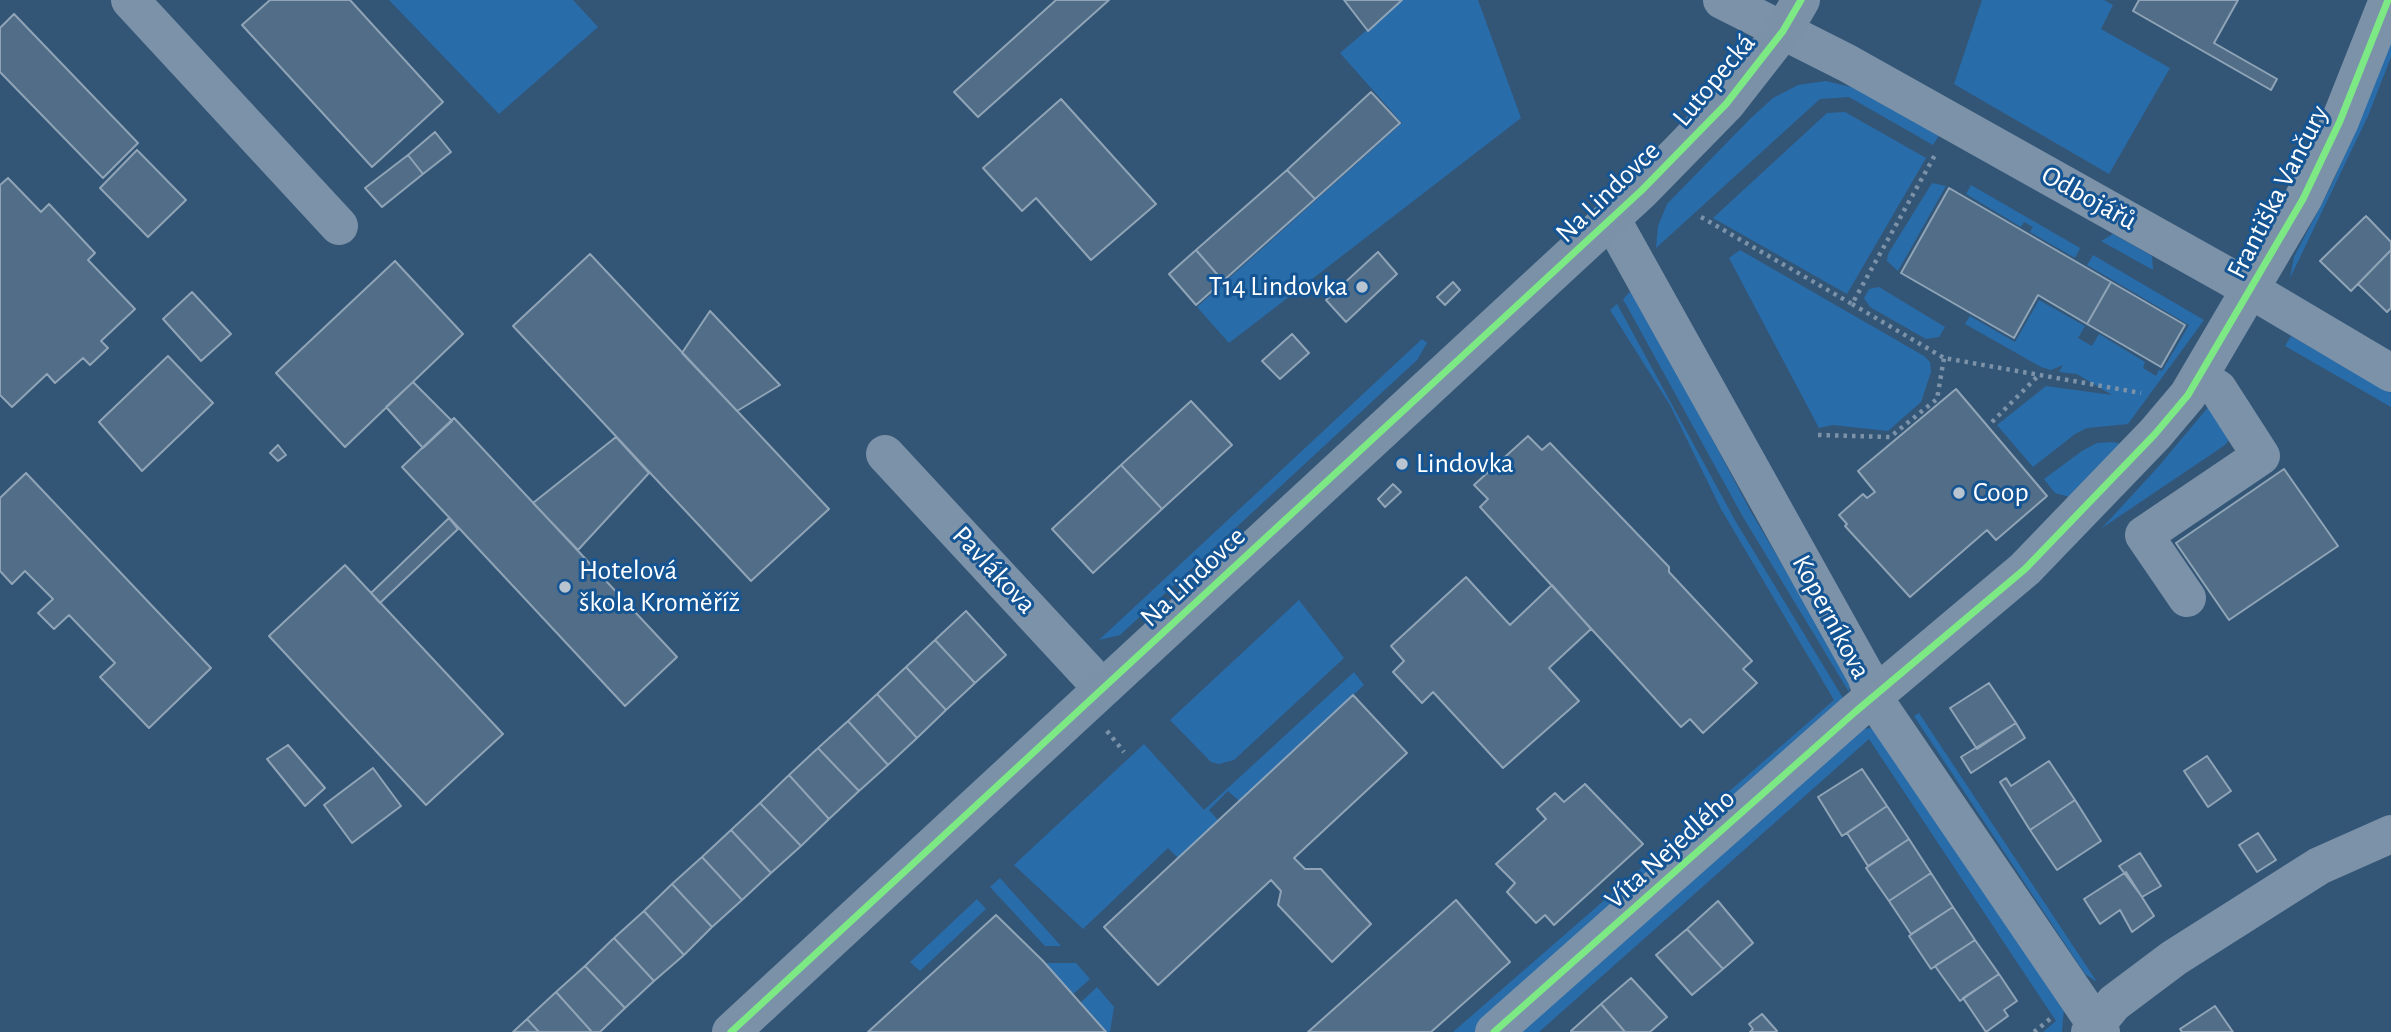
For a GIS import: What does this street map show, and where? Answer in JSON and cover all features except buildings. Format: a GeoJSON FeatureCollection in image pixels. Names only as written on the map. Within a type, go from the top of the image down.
{"type":"FeatureCollection","features":[{"type":"Feature","properties":{"kind":"main road","name":"Lutopecká"},"geometry":{"type":"LineString","coordinates":[[1681,151],[1726,104],[1792,15]]}},
{"type":"Feature","properties":{"kind":"main road","name":"Na Lindovce"},"geometry":{"type":"LineString","coordinates":[[731,1032],[1612,219],[1681,151]]}},
{"type":"Feature","properties":{"kind":"street"},"geometry":{"type":"LineString","coordinates":[[130,0],[339,226]]}},
{"type":"Feature","properties":{"kind":"street","name":"Odbojářů"},"geometry":{"type":"LineString","coordinates":[[1722,0],[1792,15],[1847,63],[2252,290],[2391,373]]}},
{"type":"Feature","properties":{"kind":"street","name":"Františka Vančury"},"geometry":{"type":"LineString","coordinates":[[1873,697],[2025,569],[2104,490],[2194,386],[2303,199],[2340,121],[2388,0]]}},
{"type":"Feature","properties":{"kind":"street","name":"Koperníkova"},"geometry":{"type":"LineString","coordinates":[[1612,219],[1866,676],[1873,697],[2096,1030]]}},
{"type":"Feature","properties":{"kind":"street"},"geometry":{"type":"LineString","coordinates":[[2187,598],[2144,535],[2261,456],[2218,389],[2194,386]]}},
{"type":"Feature","properties":{"kind":"street","name":"Pavlákova"},"geometry":{"type":"LineString","coordinates":[[885,454],[1102,688]]}},
{"type":"Feature","properties":{"kind":"street","name":"Víta Nejedlého"},"geometry":{"type":"LineString","coordinates":[[1494,1032],[1873,697]]}},
{"type":"Feature","properties":{"kind":"street"},"geometry":{"type":"LineString","coordinates":[[2096,1030],[2114,1003],[2232,920],[2319,866],[2391,834]]}},
{"type":"Feature","properties":{"kind":"path"},"geometry":{"type":"LineString","coordinates":[[1852,304],[1936,155]]}},
{"type":"Feature","properties":{"kind":"path"},"geometry":{"type":"LineString","coordinates":[[1701,217],[1944,358],[2144,394]]}},
{"type":"Feature","properties":{"kind":"path"},"geometry":{"type":"LineString","coordinates":[[1818,435],[1889,437],[1937,399],[1944,358]]}},
{"type":"Feature","properties":{"kind":"path"},"geometry":{"type":"LineString","coordinates":[[1992,422],[2040,375]]}},
{"type":"Feature","properties":{"kind":"path"},"geometry":{"type":"LineString","coordinates":[[1102,726],[1124,752]]}},
{"type":"Feature","properties":{"kind":"path"},"geometry":{"type":"LineString","coordinates":[[2035,1032],[2056,1014]]}},
{"type":"Feature","properties":{"kind":"shaded area"},"geometry":{"type":"Polygon","coordinates":[[[389,0],[573,0],[598,27],[499,114],[389,0]]]}},
{"type":"Feature","properties":{"kind":"shaded area"},"geometry":{"type":"Polygon","coordinates":[[[1402,0],[1478,0],[1521,118],[1229,343],[1197,307],[1402,123],[1340,53],[1402,0]]]}},
{"type":"Feature","properties":{"kind":"shaded area"},"geometry":{"type":"Polygon","coordinates":[[[1982,0],[2104,0],[2113,5],[2101,29],[2170,68],[2109,174],[1954,84],[1982,0]]]}},
{"type":"Feature","properties":{"kind":"shaded area"},"geometry":{"type":"Polygon","coordinates":[[[2391,41],[2391,57],[2368,116],[2290,278],[2294,257],[2332,184],[2391,41]]]}},
{"type":"Feature","properties":{"kind":"shaded area"},"geometry":{"type":"Polygon","coordinates":[[[1826,81],[1863,90],[1940,134],[1933,145],[1849,97],[1820,99],[1656,248],[1658,226],[1667,204],[1750,119],[1773,98],[1798,85],[1826,81]]]}},
{"type":"Feature","properties":{"kind":"shaded area"},"geometry":{"type":"Polygon","coordinates":[[[1845,112],[1926,158],[1847,294],[1713,218],[1827,113],[1845,112]]]}},
{"type":"Feature","properties":{"kind":"shaded area"},"geometry":{"type":"Polygon","coordinates":[[[1932,183],[1946,186],[1898,271],[1887,261],[1888,254],[1932,183]]]}},
{"type":"Feature","properties":{"kind":"shaded area"},"geometry":{"type":"Polygon","coordinates":[[[1971,185],[2080,248],[2075,258],[2030,232],[2033,227],[2024,222],[2021,227],[1966,194],[1971,185]]]}},
{"type":"Feature","properties":{"kind":"shaded area"},"geometry":{"type":"Polygon","coordinates":[[[2113,234],[2152,256],[2153,270],[2101,241],[2113,234]]]}},
{"type":"Feature","properties":{"kind":"shaded area"},"geometry":{"type":"Polygon","coordinates":[[[1740,250],[1924,356],[1930,362],[1931,372],[1921,402],[1888,431],[1833,425],[1819,428],[1729,258],[1740,250]]]}},
{"type":"Feature","properties":{"kind":"shaded area"},"geometry":{"type":"Polygon","coordinates":[[[2093,255],[2204,320],[2128,424],[2087,428],[2075,434],[2033,467],[1997,425],[2046,386],[2112,395],[2077,374],[2059,372],[2063,365],[2051,370],[2041,367],[1965,324],[1970,316],[2015,342],[2039,300],[2085,326],[2078,338],[2092,346],[2099,334],[2145,362],[2143,368],[2156,376],[2159,370],[2162,371],[2189,325],[2087,265],[2093,255]]]}},
{"type":"Feature","properties":{"kind":"shaded area"},"geometry":{"type":"Polygon","coordinates":[[[1879,287],[1945,327],[1939,337],[1926,339],[1870,307],[1864,298],[1869,289],[1879,287]]]}},
{"type":"Feature","properties":{"kind":"shaded area"},"geometry":{"type":"Polygon","coordinates":[[[1631,291],[1639,301],[1751,512],[1850,679],[1849,692],[1743,517],[1623,299],[1631,291]]]}},
{"type":"Feature","properties":{"kind":"shaded area"},"geometry":{"type":"Polygon","coordinates":[[[1617,304],[1736,522],[1846,703],[1481,1032],[1453,1032],[1834,700],[1721,509],[1670,405],[1610,310],[1617,304]]]}},
{"type":"Feature","properties":{"kind":"shaded area"},"geometry":{"type":"Polygon","coordinates":[[[2291,336],[2391,393],[2391,407],[2285,346],[2291,336]]]}},
{"type":"Feature","properties":{"kind":"shaded area"},"geometry":{"type":"Polygon","coordinates":[[[1422,339],[1427,343],[1417,360],[1120,635],[1099,640],[1422,339]]]}},
{"type":"Feature","properties":{"kind":"shaded area"},"geometry":{"type":"Polygon","coordinates":[[[2215,399],[2232,436],[2225,445],[2102,528],[2158,467],[2215,399]]]}},
{"type":"Feature","properties":{"kind":"shaded area"},"geometry":{"type":"Polygon","coordinates":[[[2097,443],[2121,444],[2073,498],[2055,493],[2044,479],[2082,451],[2097,443]]]}},
{"type":"Feature","properties":{"kind":"shaded area"},"geometry":{"type":"Polygon","coordinates":[[[1299,600],[1344,658],[1234,760],[1219,764],[1211,762],[1170,720],[1299,600]]]}},
{"type":"Feature","properties":{"kind":"shaded area"},"geometry":{"type":"Polygon","coordinates":[[[1354,672],[1364,685],[1239,801],[1228,791],[1209,810],[1218,820],[1178,858],[1168,848],[1083,929],[1014,865],[1144,744],[1204,810],[1354,672]]]}},
{"type":"Feature","properties":{"kind":"shaded area"},"geometry":{"type":"Polygon","coordinates":[[[1919,713],[2097,982],[2085,974],[1914,716],[1919,713]]]}},
{"type":"Feature","properties":{"kind":"shaded area"},"geometry":{"type":"Polygon","coordinates":[[[1872,728],[2064,1007],[2062,1032],[2043,1032],[2056,1021],[1869,739],[1539,1032],[1511,1032],[1860,729],[1872,728]]]}},
{"type":"Feature","properties":{"kind":"shaded area"},"geometry":{"type":"Polygon","coordinates":[[[1000,878],[1061,946],[1045,946],[990,887],[1000,878]]]}},
{"type":"Feature","properties":{"kind":"shaded area"},"geometry":{"type":"Polygon","coordinates":[[[977,899],[986,909],[920,971],[910,962],[977,899]]]}},
{"type":"Feature","properties":{"kind":"shaded area"},"geometry":{"type":"Polygon","coordinates":[[[1045,963],[1076,963],[1090,979],[1072,995],[1045,963]]]}},
{"type":"Feature","properties":{"kind":"shaded area"},"geometry":{"type":"Polygon","coordinates":[[[1097,987],[1114,1007],[1110,1032],[1106,1032],[1079,1004],[1097,987]]]}},
{"type":"Feature","properties":{"kind":"cycle path"},"geometry":{"type":"LineString","coordinates":[[731,1032],[1642,190],[1726,104],[1783,31],[1801,0]]}},
{"type":"Feature","properties":{"kind":"cycle path"},"geometry":{"type":"LineString","coordinates":[[1494,1032],[1855,712],[2025,569],[2155,434],[2188,395],[2303,199],[2340,121],[2388,0]]}},
{"type":"Feature","properties":{"kind":"place","name":"T14 Lindovka"},"geometry":{"type":"Point","coordinates":[1362,287]}},
{"type":"Feature","properties":{"kind":"place","name":"Lindovka"},"geometry":{"type":"Point","coordinates":[1402,464]}},
{"type":"Feature","properties":{"kind":"place","name":"Coop"},"geometry":{"type":"Point","coordinates":[1959,493]}},
{"type":"Feature","properties":{"kind":"place","name":"Hotelová škola Kroměříž"},"geometry":{"type":"Point","coordinates":[565,587]}}]}
